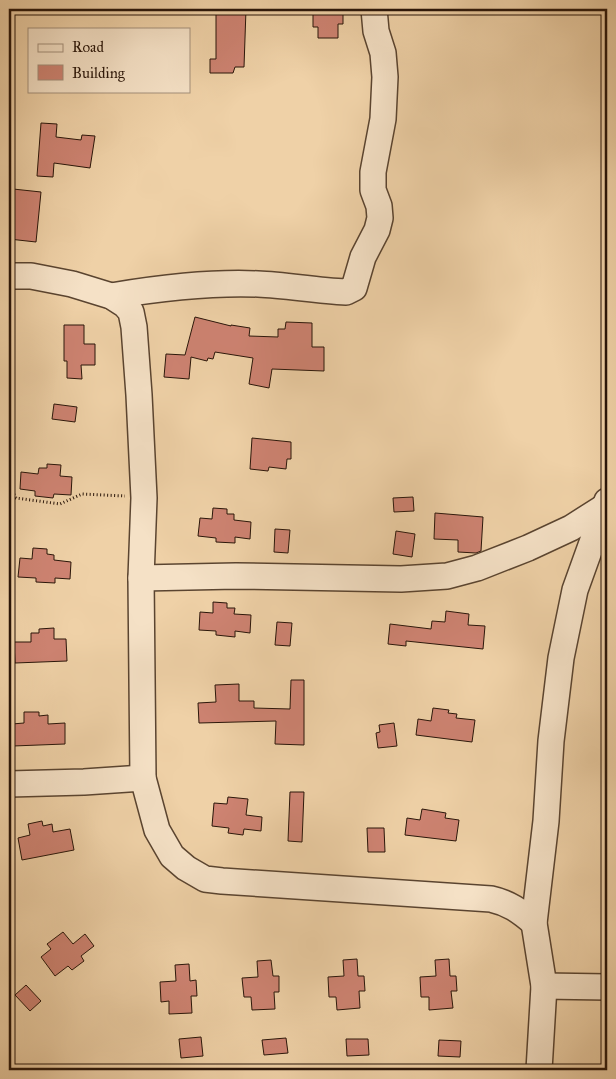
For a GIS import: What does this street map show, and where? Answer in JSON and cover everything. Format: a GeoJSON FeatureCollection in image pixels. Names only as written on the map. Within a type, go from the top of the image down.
{"type":"FeatureCollection","features":[{"type":"Feature","properties":{"kind":"street"},"geometry":{"type":"LineString","coordinates":[[111,296],[156,288],[212,284],[258,284],[346,292],[354,288],[363,257],[377,230],[380,218],[373,190],[373,172],[383,119],[385,77],[383,53],[376,30],[374,9]]}},
{"type":"Feature","properties":{"kind":"street"},"geometry":{"type":"LineString","coordinates":[[9,276],[31,276],[72,284],[111,296],[126,305],[131,312],[140,395],[144,498],[140,578],[143,778],[156,830],[172,856],[186,868],[205,879],[491,898],[506,902],[517,908],[534,923]]}},
{"type":"Feature","properties":{"kind":"street"},"geometry":{"type":"LineString","coordinates":[[140,578],[236,576],[401,579],[447,576],[477,568],[528,548],[571,528],[606,504]]}},
{"type":"Feature","properties":{"kind":"street"},"geometry":{"type":"LineString","coordinates":[[539,1070],[544,986],[534,923],[546,821],[561,658],[575,590],[606,504]]}},
{"type":"Feature","properties":{"kind":"street"},"geometry":{"type":"LineString","coordinates":[[9,784],[143,778]]}},
{"type":"Feature","properties":{"kind":"street"},"geometry":{"type":"LineString","coordinates":[[544,986],[607,987]]}},
{"type":"Feature","properties":{"kind":"path"},"geometry":{"type":"LineString","coordinates":[[9,485],[16,498],[60,504],[82,494],[144,498]]}},
{"type":"Feature","properties":{"kind":"building"},"geometry":{"type":"Polygon","coordinates":[[[216,9],[246,9],[244,67],[235,67],[233,73],[210,73],[210,59],[216,59],[216,9]]]}},
{"type":"Feature","properties":{"kind":"building"},"geometry":{"type":"Polygon","coordinates":[[[313,9],[343,9],[343,24],[338,24],[338,38],[318,38],[318,27],[313,27],[313,9]]]}},
{"type":"Feature","properties":{"kind":"building"},"geometry":{"type":"Polygon","coordinates":[[[41,123],[57,124],[56,137],[81,140],[82,135],[95,136],[90,168],[54,163],[53,177],[37,176],[41,123]]]}},
{"type":"Feature","properties":{"kind":"building"},"geometry":{"type":"Polygon","coordinates":[[[13,189],[41,192],[36,242],[9,239],[13,189]]]}},
{"type":"Feature","properties":{"kind":"building"},"geometry":{"type":"Polygon","coordinates":[[[195,317],[231,326],[250,328],[249,336],[278,337],[278,329],[285,329],[286,322],[312,323],[312,347],[324,347],[324,371],[272,369],[269,388],[249,384],[253,358],[215,352],[213,359],[208,358],[207,361],[191,357],[189,379],[164,377],[166,354],[185,355],[195,317]]]}},
{"type":"Feature","properties":{"kind":"building"},"geometry":{"type":"Polygon","coordinates":[[[64,325],[84,325],[84,344],[95,344],[95,365],[81,365],[82,379],[67,378],[67,361],[64,361],[64,325]]]}},
{"type":"Feature","properties":{"kind":"building"},"geometry":{"type":"Polygon","coordinates":[[[54,404],[77,407],[75,422],[52,419],[54,404]]]}},
{"type":"Feature","properties":{"kind":"building"},"geometry":{"type":"Polygon","coordinates":[[[252,438],[291,442],[291,459],[287,459],[286,469],[269,467],[268,471],[250,469],[252,438]]]}},
{"type":"Feature","properties":{"kind":"building"},"geometry":{"type":"Polygon","coordinates":[[[47,464],[61,465],[60,476],[72,477],[71,495],[54,494],[53,498],[35,496],[35,491],[20,489],[21,472],[38,474],[39,468],[47,468],[47,464]]]}},
{"type":"Feature","properties":{"kind":"building"},"geometry":{"type":"Polygon","coordinates":[[[413,497],[414,511],[394,512],[393,498],[413,497]]]}},
{"type":"Feature","properties":{"kind":"building"},"geometry":{"type":"Polygon","coordinates":[[[213,508],[227,509],[227,514],[234,514],[234,520],[251,522],[250,539],[235,537],[235,543],[216,542],[216,538],[198,536],[200,518],[212,519],[213,508]]]}},
{"type":"Feature","properties":{"kind":"building"},"geometry":{"type":"Polygon","coordinates":[[[435,513],[483,517],[481,551],[476,553],[458,552],[458,540],[434,539],[435,513]]]}},
{"type":"Feature","properties":{"kind":"building"},"geometry":{"type":"Polygon","coordinates":[[[275,529],[290,530],[288,553],[274,552],[275,529]]]}},
{"type":"Feature","properties":{"kind":"building"},"geometry":{"type":"Polygon","coordinates":[[[396,531],[415,534],[412,557],[393,554],[396,531]]]}},
{"type":"Feature","properties":{"kind":"building"},"geometry":{"type":"Polygon","coordinates":[[[33,548],[47,549],[47,554],[54,555],[54,560],[71,562],[70,579],[55,578],[55,583],[36,582],[36,578],[18,577],[20,558],[32,559],[33,548]]]}},
{"type":"Feature","properties":{"kind":"building"},"geometry":{"type":"Polygon","coordinates":[[[213,602],[227,603],[227,608],[235,608],[234,614],[251,615],[250,633],[235,631],[235,637],[216,635],[216,631],[199,630],[200,612],[213,613],[213,602]]]}},
{"type":"Feature","properties":{"kind":"building"},"geometry":{"type":"Polygon","coordinates":[[[446,611],[469,614],[468,625],[485,626],[483,649],[406,641],[406,646],[388,644],[390,624],[431,629],[432,621],[445,622],[446,611]]]}},
{"type":"Feature","properties":{"kind":"building"},"geometry":{"type":"Polygon","coordinates":[[[277,622],[292,623],[290,646],[275,645],[277,622]]]}},
{"type":"Feature","properties":{"kind":"building"},"geometry":{"type":"Polygon","coordinates":[[[54,628],[54,639],[66,639],[67,661],[15,663],[14,642],[31,642],[31,633],[39,633],[39,629],[54,628]]]}},
{"type":"Feature","properties":{"kind":"building"},"geometry":{"type":"Polygon","coordinates":[[[291,680],[304,680],[304,745],[275,744],[276,721],[199,723],[198,703],[216,702],[215,685],[239,684],[239,701],[254,701],[254,708],[290,709],[291,680]]]}},
{"type":"Feature","properties":{"kind":"building"},"geometry":{"type":"Polygon","coordinates":[[[433,708],[449,710],[448,713],[457,714],[456,718],[475,720],[472,742],[416,735],[418,719],[431,721],[433,708]]]}},
{"type":"Feature","properties":{"kind":"building"},"geometry":{"type":"Polygon","coordinates":[[[24,712],[39,712],[39,716],[48,715],[48,724],[65,723],[65,744],[13,746],[12,724],[24,723],[24,712]]]}},
{"type":"Feature","properties":{"kind":"building"},"geometry":{"type":"Polygon","coordinates":[[[394,723],[397,746],[378,748],[376,733],[380,732],[379,725],[394,723]]]}},
{"type":"Feature","properties":{"kind":"building"},"geometry":{"type":"Polygon","coordinates":[[[290,792],[304,792],[302,842],[288,841],[290,792]]]}},
{"type":"Feature","properties":{"kind":"building"},"geometry":{"type":"Polygon","coordinates":[[[228,797],[248,799],[246,815],[262,817],[261,831],[244,829],[243,835],[228,833],[229,828],[212,826],[214,803],[227,804],[228,797]]]}},
{"type":"Feature","properties":{"kind":"building"},"geometry":{"type":"Polygon","coordinates":[[[422,809],[446,813],[445,818],[459,820],[456,841],[405,835],[407,818],[420,820],[422,809]]]}},
{"type":"Feature","properties":{"kind":"building"},"geometry":{"type":"Polygon","coordinates":[[[42,821],[43,826],[52,824],[53,832],[70,829],[74,850],[22,860],[18,838],[30,835],[28,824],[42,821]]]}},
{"type":"Feature","properties":{"kind":"building"},"geometry":{"type":"Polygon","coordinates":[[[367,828],[384,828],[385,852],[368,852],[367,828]]]}},
{"type":"Feature","properties":{"kind":"building"},"geometry":{"type":"Polygon","coordinates":[[[63,932],[73,944],[85,934],[94,946],[81,956],[84,961],[72,970],[68,966],[55,976],[41,957],[51,949],[47,944],[63,932]]]}},
{"type":"Feature","properties":{"kind":"building"},"geometry":{"type":"Polygon","coordinates":[[[357,959],[358,976],[364,976],[365,991],[359,991],[360,1008],[337,1010],[336,997],[329,997],[328,977],[344,976],[343,960],[357,959]]]}},
{"type":"Feature","properties":{"kind":"building"},"geometry":{"type":"Polygon","coordinates":[[[449,959],[450,976],[456,976],[457,991],[451,991],[453,1008],[429,1010],[429,997],[421,997],[420,977],[436,976],[435,960],[449,959]]]}},
{"type":"Feature","properties":{"kind":"building"},"geometry":{"type":"Polygon","coordinates":[[[271,960],[273,976],[279,976],[279,992],[274,992],[275,1009],[252,1010],[251,997],[244,997],[242,978],[258,977],[257,961],[271,960]]]}},
{"type":"Feature","properties":{"kind":"building"},"geometry":{"type":"Polygon","coordinates":[[[189,964],[190,981],[196,980],[197,996],[191,996],[192,1013],[169,1014],[169,1001],[161,1002],[160,982],[176,981],[175,965],[189,964]]]}},
{"type":"Feature","properties":{"kind":"building"},"geometry":{"type":"Polygon","coordinates":[[[26,985],[41,1001],[30,1011],[15,995],[26,985]]]}},
{"type":"Feature","properties":{"kind":"building"},"geometry":{"type":"Polygon","coordinates":[[[201,1037],[203,1056],[181,1058],[179,1039],[201,1037]]]}},
{"type":"Feature","properties":{"kind":"building"},"geometry":{"type":"Polygon","coordinates":[[[286,1038],[288,1053],[264,1055],[262,1040],[286,1038]]]}},
{"type":"Feature","properties":{"kind":"building"},"geometry":{"type":"Polygon","coordinates":[[[346,1039],[368,1039],[369,1055],[347,1056],[346,1039]]]}},
{"type":"Feature","properties":{"kind":"building"},"geometry":{"type":"Polygon","coordinates":[[[439,1040],[461,1041],[460,1057],[438,1056],[439,1040]]]}}]}
